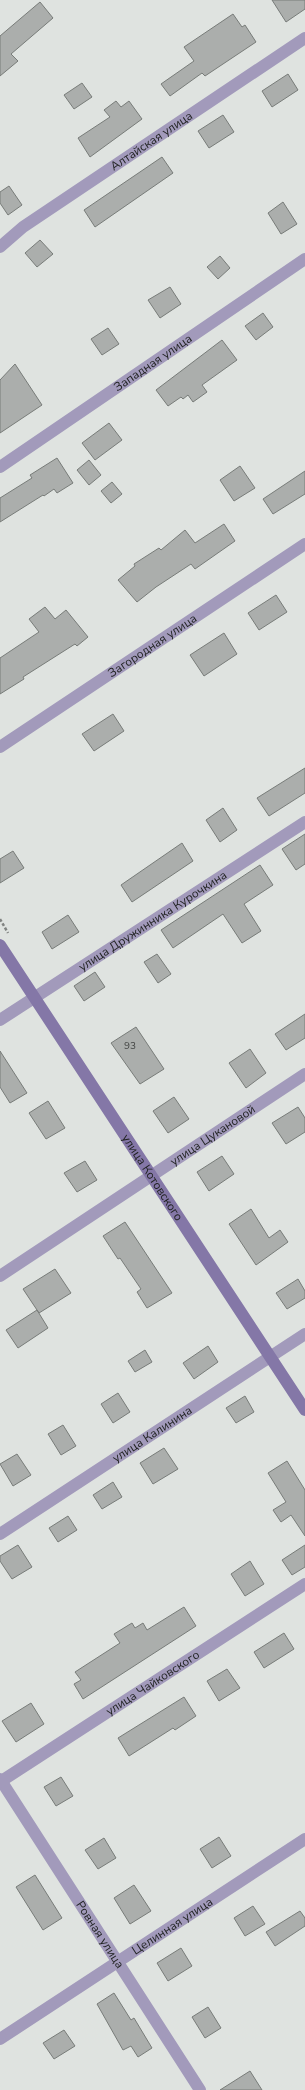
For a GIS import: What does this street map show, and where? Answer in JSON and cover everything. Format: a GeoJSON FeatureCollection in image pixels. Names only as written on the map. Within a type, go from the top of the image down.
{"type":"FeatureCollection","features":[{"type":"Feature","properties":{"kind":"street","name":"Алтайская улица"},"geometry":{"type":"LineString","coordinates":[[0,247],[23,227],[305,38]]}},
{"type":"Feature","properties":{"kind":"street","name":"Западная улица"},"geometry":{"type":"LineString","coordinates":[[0,467],[305,259]]}},
{"type":"Feature","properties":{"kind":"street","name":"Загородная улица"},"geometry":{"type":"LineString","coordinates":[[0,747],[305,544]]}},
{"type":"Feature","properties":{"kind":"street","name":"улица Дружинника Курочкина"},"geometry":{"type":"LineString","coordinates":[[0,1020],[305,822]]}},
{"type":"Feature","properties":{"kind":"street","name":"улица Котовского"},"geometry":{"type":"LineString","coordinates":[[0,945],[305,1410]]}},
{"type":"Feature","properties":{"kind":"street","name":"улица Цукановой"},"geometry":{"type":"LineString","coordinates":[[0,1276],[305,1074]]}},
{"type":"Feature","properties":{"kind":"street","name":"улица Калинина"},"geometry":{"type":"LineString","coordinates":[[0,1534],[305,1334]]}},
{"type":"Feature","properties":{"kind":"street","name":"улица Чайковского"},"geometry":{"type":"LineString","coordinates":[[0,1781],[305,1584]]}},
{"type":"Feature","properties":{"kind":"street","name":"Ровная улица"},"geometry":{"type":"LineString","coordinates":[[0,1781],[200,2090]]}},
{"type":"Feature","properties":{"kind":"street","name":"Целинная улица"},"geometry":{"type":"LineString","coordinates":[[0,2039],[305,1839]]}},
{"type":"Feature","properties":{"kind":"building"},"geometry":{"type":"Polygon","coordinates":[[[272,0],[305,0],[305,9],[286,22],[272,0]]]}},
{"type":"Feature","properties":{"kind":"building"},"geometry":{"type":"Polygon","coordinates":[[[40,2],[53,18],[11,54],[18,61],[0,76],[0,36],[40,2]]]}},
{"type":"Feature","properties":{"kind":"building"},"geometry":{"type":"Polygon","coordinates":[[[233,14],[242,27],[245,25],[256,42],[205,76],[202,73],[170,96],[161,84],[194,61],[184,47],[233,14]]]}},
{"type":"Feature","properties":{"kind":"building"},"geometry":{"type":"Polygon","coordinates":[[[288,74],[298,90],[272,107],[262,91],[288,74]]]}},
{"type":"Feature","properties":{"kind":"building"},"geometry":{"type":"Polygon","coordinates":[[[82,83],[92,97],[74,109],[64,95],[82,83]]]}},
{"type":"Feature","properties":{"kind":"building"},"geometry":{"type":"Polygon","coordinates":[[[116,101],[121,107],[129,101],[142,119],[90,157],[78,138],[110,117],[104,110],[116,101]]]}},
{"type":"Feature","properties":{"kind":"building"},"geometry":{"type":"Polygon","coordinates":[[[223,115],[234,132],[209,148],[198,131],[223,115]]]}},
{"type":"Feature","properties":{"kind":"building"},"geometry":{"type":"Polygon","coordinates":[[[162,157],[173,173],[95,227],[84,210],[162,157]]]}},
{"type":"Feature","properties":{"kind":"building"},"geometry":{"type":"Polygon","coordinates":[[[9,186],[22,205],[8,215],[0,203],[0,192],[9,186]]]}},
{"type":"Feature","properties":{"kind":"building"},"geometry":{"type":"Polygon","coordinates":[[[283,202],[297,224],[281,234],[268,213],[283,202]]]}},
{"type":"Feature","properties":{"kind":"building"},"geometry":{"type":"Polygon","coordinates":[[[40,240],[53,254],[37,267],[25,253],[40,240]]]}},
{"type":"Feature","properties":{"kind":"building"},"geometry":{"type":"Polygon","coordinates":[[[220,256],[230,268],[218,279],[207,267],[220,256]]]}},
{"type":"Feature","properties":{"kind":"building"},"geometry":{"type":"Polygon","coordinates":[[[170,287],[181,304],[160,318],[148,300],[170,287]]]}},
{"type":"Feature","properties":{"kind":"building"},"geometry":{"type":"Polygon","coordinates":[[[263,313],[273,327],[256,340],[245,326],[263,313]]]}},
{"type":"Feature","properties":{"kind":"building"},"geometry":{"type":"Polygon","coordinates":[[[108,328],[119,344],[102,355],[91,339],[108,328]]]}},
{"type":"Feature","properties":{"kind":"building"},"geometry":{"type":"Polygon","coordinates":[[[222,340],[237,360],[202,385],[207,392],[193,402],[188,395],[183,399],[181,397],[168,406],[156,390],[222,340]]]}},
{"type":"Feature","properties":{"kind":"building"},"geometry":{"type":"Polygon","coordinates":[[[15,364],[42,405],[0,433],[0,380],[15,364]]]}},
{"type":"Feature","properties":{"kind":"building"},"geometry":{"type":"Polygon","coordinates":[[[109,423],[122,440],[95,460],[82,443],[109,423]]]}},
{"type":"Feature","properties":{"kind":"building"},"geometry":{"type":"Polygon","coordinates":[[[57,458],[73,483],[57,493],[54,489],[0,522],[0,498],[32,478],[30,475],[57,458]]]}},
{"type":"Feature","properties":{"kind":"building"},"geometry":{"type":"Polygon","coordinates":[[[89,460],[101,475],[89,485],[77,470],[89,460]]]}},
{"type":"Feature","properties":{"kind":"building"},"geometry":{"type":"Polygon","coordinates":[[[240,466],[255,488],[234,501],[220,480],[240,466]]]}},
{"type":"Feature","properties":{"kind":"building"},"geometry":{"type":"Polygon","coordinates":[[[305,471],[305,494],[273,514],[263,499],[305,471]]]}},
{"type":"Feature","properties":{"kind":"building"},"geometry":{"type":"Polygon","coordinates":[[[112,482],[122,494],[111,503],[101,491],[112,482]]]}},
{"type":"Feature","properties":{"kind":"building"},"geometry":{"type":"Polygon","coordinates":[[[224,524],[235,541],[195,569],[191,564],[156,587],[137,602],[118,580],[135,566],[134,564],[159,548],[161,550],[185,530],[195,543],[224,524]]]}},
{"type":"Feature","properties":{"kind":"building"},"geometry":{"type":"Polygon","coordinates":[[[276,595],[287,612],[259,630],[248,613],[276,595]]]}},
{"type":"Feature","properties":{"kind":"building"},"geometry":{"type":"Polygon","coordinates":[[[45,607],[55,619],[66,610],[88,637],[77,646],[75,644],[23,677],[24,679],[0,694],[0,658],[39,632],[29,619],[45,607]]]}},
{"type":"Feature","properties":{"kind":"building"},"geometry":{"type":"Polygon","coordinates":[[[224,633],[237,654],[204,676],[190,655],[224,633]]]}},
{"type":"Feature","properties":{"kind":"building"},"geometry":{"type":"Polygon","coordinates":[[[113,714],[124,731],[94,751],[82,734],[113,714]]]}},
{"type":"Feature","properties":{"kind":"building"},"geometry":{"type":"Polygon","coordinates":[[[305,768],[305,793],[269,816],[257,798],[305,768]]]}},
{"type":"Feature","properties":{"kind":"building"},"geometry":{"type":"Polygon","coordinates":[[[223,808],[237,830],[220,842],[206,820],[223,808]]]}},
{"type":"Feature","properties":{"kind":"building"},"geometry":{"type":"Polygon","coordinates":[[[305,834],[305,864],[296,870],[282,849],[305,834]]]}},
{"type":"Feature","properties":{"kind":"building"},"geometry":{"type":"Polygon","coordinates":[[[182,843],[193,861],[132,902],[121,885],[182,843]]]}},
{"type":"Feature","properties":{"kind":"building"},"geometry":{"type":"Polygon","coordinates":[[[13,851],[24,868],[0,883],[0,859],[13,851]]]}},
{"type":"Feature","properties":{"kind":"building"},"geometry":{"type":"Polygon","coordinates":[[[260,865],[273,885],[244,904],[261,931],[242,943],[223,914],[173,948],[161,930],[260,865]]]}},
{"type":"Feature","properties":{"kind":"building"},"geometry":{"type":"Polygon","coordinates":[[[68,915],[79,932],[52,949],[42,932],[68,915]]]}},
{"type":"Feature","properties":{"kind":"building"},"geometry":{"type":"Polygon","coordinates":[[[157,954],[171,974],[158,983],[144,962],[157,954]]]}},
{"type":"Feature","properties":{"kind":"building"},"geometry":{"type":"Polygon","coordinates":[[[95,972],[105,987],[84,1001],[74,986],[95,972]]]}},
{"type":"Feature","properties":{"kind":"building"},"geometry":{"type":"Polygon","coordinates":[[[305,1014],[305,1038],[286,1050],[275,1034],[305,1014]]]}},
{"type":"Feature","properties":{"kind":"building"},"geometry":{"type":"Polygon","coordinates":[[[136,1027],[164,1069],[140,1084],[111,1043],[136,1027]]]}},
{"type":"Feature","properties":{"kind":"building"},"geometry":{"type":"Polygon","coordinates":[[[250,1049],[266,1073],[246,1088],[229,1063],[250,1049]]]}},
{"type":"Feature","properties":{"kind":"building"},"geometry":{"type":"Polygon","coordinates":[[[0,1051],[27,1093],[10,1103],[0,1087],[0,1051]]]}},
{"type":"Feature","properties":{"kind":"building"},"geometry":{"type":"Polygon","coordinates":[[[174,1097],[189,1119],[168,1133],[153,1111],[174,1097]]]}},
{"type":"Feature","properties":{"kind":"building"},"geometry":{"type":"Polygon","coordinates":[[[48,1101],[65,1128],[46,1139],[29,1113],[48,1101]]]}},
{"type":"Feature","properties":{"kind":"building"},"geometry":{"type":"Polygon","coordinates":[[[298,1107],[305,1118],[305,1132],[286,1144],[272,1123],[298,1107]]]}},
{"type":"Feature","properties":{"kind":"building"},"geometry":{"type":"Polygon","coordinates":[[[222,1156],[234,1174],[209,1191],[197,1172],[222,1156]]]}},
{"type":"Feature","properties":{"kind":"building"},"geometry":{"type":"Polygon","coordinates":[[[85,1161],[97,1180],[77,1192],[64,1173],[85,1161]]]}},
{"type":"Feature","properties":{"kind":"building"},"geometry":{"type":"Polygon","coordinates":[[[251,1209],[269,1238],[280,1230],[288,1242],[256,1265],[229,1224],[251,1209]]]}},
{"type":"Feature","properties":{"kind":"building"},"geometry":{"type":"Polygon","coordinates":[[[125,1222],[172,1293],[147,1308],[137,1292],[141,1289],[120,1258],[118,1259],[103,1236],[125,1222]]]}},
{"type":"Feature","properties":{"kind":"building"},"geometry":{"type":"Polygon","coordinates":[[[55,1269],[71,1293],[39,1313],[23,1289],[55,1269]]]}},
{"type":"Feature","properties":{"kind":"building"},"geometry":{"type":"Polygon","coordinates":[[[298,1279],[305,1291],[305,1298],[287,1309],[276,1293],[298,1279]]]}},
{"type":"Feature","properties":{"kind":"building"},"geometry":{"type":"Polygon","coordinates":[[[37,1310],[48,1328],[18,1348],[6,1330],[37,1310]]]}},
{"type":"Feature","properties":{"kind":"building"},"geometry":{"type":"Polygon","coordinates":[[[208,1346],[218,1362],[194,1379],[183,1363],[208,1346]]]}},
{"type":"Feature","properties":{"kind":"building"},"geometry":{"type":"Polygon","coordinates":[[[145,1350],[152,1362],[135,1372],[128,1361],[145,1350]]]}},
{"type":"Feature","properties":{"kind":"building"},"geometry":{"type":"Polygon","coordinates":[[[118,1393],[130,1412],[113,1423],[101,1404],[118,1393]]]}},
{"type":"Feature","properties":{"kind":"building"},"geometry":{"type":"Polygon","coordinates":[[[245,1396],[254,1412],[236,1423],[226,1408],[245,1396]]]}},
{"type":"Feature","properties":{"kind":"building"},"geometry":{"type":"Polygon","coordinates":[[[63,1425],[76,1446],[61,1455],[48,1434],[63,1425]]]}},
{"type":"Feature","properties":{"kind":"building"},"geometry":{"type":"Polygon","coordinates":[[[164,1448],[178,1469],[153,1484],[140,1463],[164,1448]]]}},
{"type":"Feature","properties":{"kind":"building"},"geometry":{"type":"Polygon","coordinates":[[[17,1454],[31,1475],[13,1486],[0,1464],[17,1454]]]}},
{"type":"Feature","properties":{"kind":"building"},"geometry":{"type":"Polygon","coordinates":[[[287,1461],[305,1490],[305,1536],[291,1515],[281,1522],[273,1510],[286,1502],[268,1473],[287,1461]]]}},
{"type":"Feature","properties":{"kind":"building"},"geometry":{"type":"Polygon","coordinates":[[[113,1482],[122,1497],[102,1509],[93,1495],[113,1482]]]}},
{"type":"Feature","properties":{"kind":"building"},"geometry":{"type":"Polygon","coordinates":[[[68,1516],[77,1530],[58,1542],[49,1528],[68,1516]]]}},
{"type":"Feature","properties":{"kind":"building"},"geometry":{"type":"Polygon","coordinates":[[[18,1545],[32,1567],[12,1579],[0,1561],[0,1556],[18,1545]]]}},
{"type":"Feature","properties":{"kind":"building"},"geometry":{"type":"Polygon","coordinates":[[[305,1545],[305,1567],[292,1575],[282,1560],[305,1545]]]}},
{"type":"Feature","properties":{"kind":"building"},"geometry":{"type":"Polygon","coordinates":[[[250,1561],[264,1584],[245,1596],[231,1574],[250,1561]]]}},
{"type":"Feature","properties":{"kind":"building"},"geometry":{"type":"Polygon","coordinates":[[[184,1607],[196,1626],[83,1699],[74,1684],[81,1680],[75,1672],[120,1643],[114,1634],[132,1623],[135,1628],[143,1623],[147,1630],[184,1607]]]}},
{"type":"Feature","properties":{"kind":"building"},"geometry":{"type":"Polygon","coordinates":[[[284,1633],[294,1649],[264,1668],[254,1652],[284,1633]]]}},
{"type":"Feature","properties":{"kind":"building"},"geometry":{"type":"Polygon","coordinates":[[[227,1669],[240,1688],[219,1701],[207,1681],[227,1669]]]}},
{"type":"Feature","properties":{"kind":"building"},"geometry":{"type":"Polygon","coordinates":[[[184,1697],[196,1716],[175,1730],[173,1728],[129,1756],[118,1738],[184,1697]]]}},
{"type":"Feature","properties":{"kind":"building"},"geometry":{"type":"Polygon","coordinates":[[[31,1703],[44,1724],[16,1742],[2,1721],[31,1703]]]}},
{"type":"Feature","properties":{"kind":"building"},"geometry":{"type":"Polygon","coordinates":[[[61,1777],[73,1796],[56,1806],[44,1787],[61,1777]]]}},
{"type":"Feature","properties":{"kind":"building"},"geometry":{"type":"Polygon","coordinates":[[[219,1837],[231,1856],[212,1868],[200,1849],[219,1837]]]}},
{"type":"Feature","properties":{"kind":"building"},"geometry":{"type":"Polygon","coordinates":[[[104,1838],[116,1858],[98,1869],[85,1850],[104,1838]]]}},
{"type":"Feature","properties":{"kind":"building"},"geometry":{"type":"Polygon","coordinates":[[[35,1875],[62,1918],[43,1930],[16,1887],[35,1875]]]}},
{"type":"Feature","properties":{"kind":"building"},"geometry":{"type":"Polygon","coordinates":[[[134,1885],[151,1911],[130,1924],[114,1898],[134,1885]]]}},
{"type":"Feature","properties":{"kind":"building"},"geometry":{"type":"Polygon","coordinates":[[[253,1906],[265,1924],[245,1936],[234,1918],[253,1906]]]}},
{"type":"Feature","properties":{"kind":"building"},"geometry":{"type":"Polygon","coordinates":[[[300,1911],[305,1918],[305,1926],[275,1946],[266,1932],[300,1911]]]}},
{"type":"Feature","properties":{"kind":"building"},"geometry":{"type":"Polygon","coordinates":[[[181,1948],[192,1966],[168,1981],[157,1963],[181,1948]]]}},
{"type":"Feature","properties":{"kind":"building"},"geometry":{"type":"Polygon","coordinates":[[[114,1993],[131,2020],[134,2018],[152,2048],[138,2057],[131,2046],[123,2050],[97,2004],[114,1993]]]}},
{"type":"Feature","properties":{"kind":"building"},"geometry":{"type":"Polygon","coordinates":[[[208,2007],[221,2028],[205,2038],[192,2017],[208,2007]]]}},
{"type":"Feature","properties":{"kind":"building"},"geometry":{"type":"Polygon","coordinates":[[[64,2030],[75,2046],[54,2059],[43,2043],[64,2030]]]}},
{"type":"Feature","properties":{"kind":"building"},"geometry":{"type":"Polygon","coordinates":[[[250,2071],[262,2090],[220,2090],[250,2071]]]}}]}
